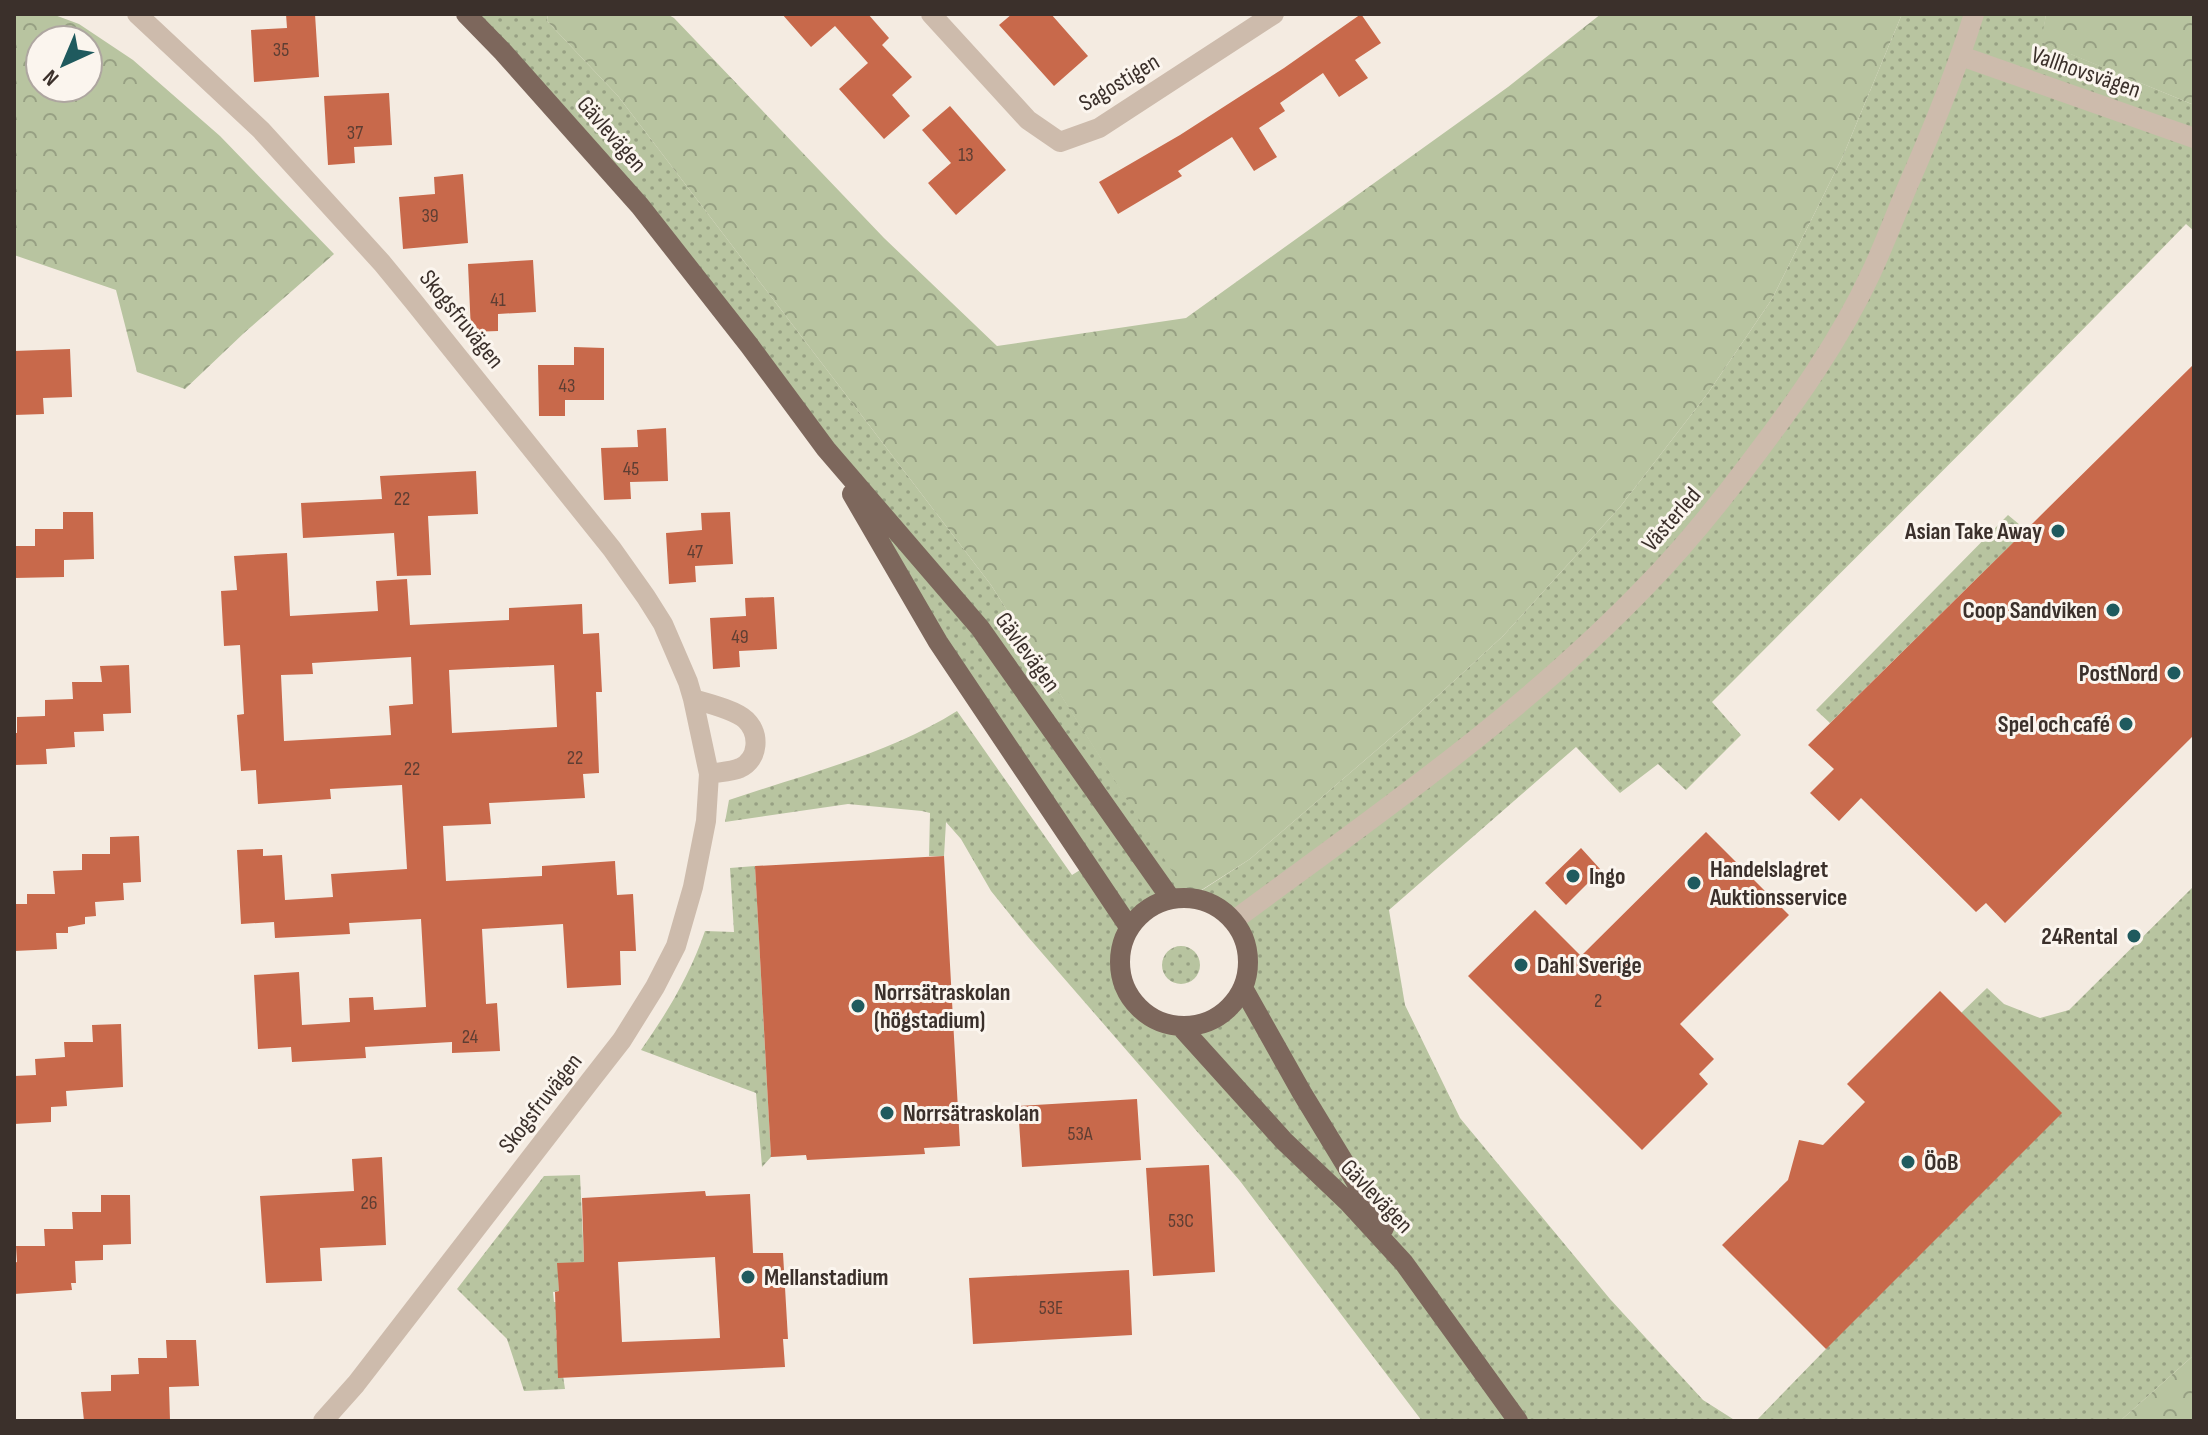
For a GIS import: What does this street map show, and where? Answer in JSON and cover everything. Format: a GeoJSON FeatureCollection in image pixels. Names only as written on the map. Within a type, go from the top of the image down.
{"type":"FeatureCollection","features":[{"type":"Feature","properties":{"kind":"main road","name":"Gävlevägen"},"geometry":{"type":"LineString","coordinates":[[466,14],[649,217],[826,449],[980,628],[1171,899]]}},
{"type":"Feature","properties":{"kind":"main road","name":"Gävlevägen"},"geometry":{"type":"LineString","coordinates":[[826,449],[938,642],[1129,927],[1121,948],[1120,970],[1126,990],[1136,1006],[1155,1020],[1181,1027],[1284,1141],[1348,1202],[1404,1263]]}},
{"type":"Feature","properties":{"kind":"main road"},"geometry":{"type":"LineString","coordinates":[[1129,927],[1155,905],[1171,899],[1189,898],[1221,909],[1243,935],[1247,972],[1243,988],[1232,1005],[1198,1025],[1181,1027]]}},
{"type":"Feature","properties":{"kind":"main road","name":"Gävlevägen"},"geometry":{"type":"LineString","coordinates":[[1243,988],[1404,1263],[1518,1421]]}},
{"type":"Feature","properties":{"kind":"street","name":"Skogsfruvägen"},"geometry":{"type":"LineString","coordinates":[[137,14],[261,130],[382,263],[567,491],[663,624],[693,699],[709,774],[706,821],[693,887],[676,946],[655,987],[622,1040],[356,1384],[323,1421]]}},
{"type":"Feature","properties":{"kind":"street","name":"Sagostigen"},"geometry":{"type":"LineString","coordinates":[[931,14],[1028,120],[1060,142],[1099,128],[1274,14]]}},
{"type":"Feature","properties":{"kind":"street","name":"Västerled"},"geometry":{"type":"LineString","coordinates":[[1233,921],[1513,709],[1647,586],[1720,503],[1813,376],[1871,274],[1961,56],[1974,14]]}},
{"type":"Feature","properties":{"kind":"street","name":"Vallhovsvägen"},"geometry":{"type":"LineString","coordinates":[[1961,56],[2194,138]]}},
{"type":"Feature","properties":{"kind":"street"},"geometry":{"type":"LineString","coordinates":[[693,699],[746,718],[755,734],[756,748],[751,759],[739,769],[709,774]]}},
{"type":"Feature","properties":{"kind":"green space"},"geometry":{"type":"Polygon","coordinates":[[[14,14],[52,14],[79,24],[24,24],[24,104],[104,104],[104,41],[133,60],[220,136],[334,254],[185,389],[137,372],[116,290],[14,255],[14,14]]]}},
{"type":"Feature","properties":{"kind":"green space"},"geometry":{"type":"Polygon","coordinates":[[[466,14],[548,14],[547,21],[618,96],[991,585],[1190,898],[1250,859],[1408,723],[1503,636],[1620,507],[1708,393],[1772,299],[1843,156],[1902,14],[2046,14],[2042,42],[2194,105],[2194,231],[2186,224],[1712,702],[1741,735],[1686,790],[1658,764],[1620,793],[1576,747],[1389,910],[1405,1005],[1460,1118],[1610,1299],[1703,1400],[1736,1421],[1422,1421],[1240,1181],[991,891],[961,839],[946,822],[944,856],[929,856],[930,813],[922,811],[848,804],[725,822],[729,800],[875,751],[957,711],[1072,875],[1088,865],[826,449],[789,396],[466,14]],[[1189,898],[1162,902],[1138,917],[1127,933],[1121,950],[1125,987],[1134,1003],[1148,1015],[1177,1025],[1203,1023],[1227,1009],[1240,993],[1247,968],[1244,943],[1232,920],[1215,906],[1189,898]]]}},
{"type":"Feature","properties":{"kind":"green space"},"geometry":{"type":"Polygon","coordinates":[[[548,14],[667,14],[674,18],[884,238],[997,346],[1186,318],[1508,87],[1601,14],[1902,14],[1843,156],[1772,299],[1708,393],[1620,507],[1503,636],[1408,723],[1250,859],[1189,898],[991,585],[618,96],[547,21],[548,14]]]}},
{"type":"Feature","properties":{"kind":"green space"},"geometry":{"type":"Polygon","coordinates":[[[2046,14],[2194,14],[2194,105],[2041,42],[2046,14]]]}},
{"type":"Feature","properties":{"kind":"green space"},"geometry":{"type":"Polygon","coordinates":[[[2008,515],[2026,530],[1830,723],[1816,710],[2008,515]]]}},
{"type":"Feature","properties":{"kind":"green space"},"geometry":{"type":"Polygon","coordinates":[[[755,866],[771,1157],[762,1167],[756,1093],[641,1050],[677,993],[705,931],[734,932],[730,868],[755,866]]]}},
{"type":"Feature","properties":{"kind":"green space"},"geometry":{"type":"Polygon","coordinates":[[[2194,886],[2194,1355],[2120,1421],[1756,1421],[1826,1349],[1961,1013],[1987,988],[2004,1004],[2040,1018],[2069,1010],[2194,886]]]}},
{"type":"Feature","properties":{"kind":"green space"},"geometry":{"type":"Polygon","coordinates":[[[1181,946],[1194,952],[1200,965],[1194,978],[1181,984],[1168,978],[1162,965],[1168,952],[1181,946]]]}},
{"type":"Feature","properties":{"kind":"green space"},"geometry":{"type":"Polygon","coordinates":[[[580,1175],[584,1262],[558,1264],[559,1291],[553,1292],[554,1302],[560,1302],[561,1329],[556,1330],[565,1389],[524,1391],[507,1339],[457,1289],[544,1176],[580,1175]]]}},
{"type":"Feature","properties":{"kind":"green space"},"geometry":{"type":"Polygon","coordinates":[[[2194,1355],[2194,1421],[2120,1421],[2194,1355]]]}},
{"type":"Feature","properties":{"kind":"building"},"geometry":{"type":"Polygon","coordinates":[[[286,14],[315,14],[319,77],[254,82],[251,30],[287,28],[286,14]]]}},
{"type":"Feature","properties":{"kind":"building"},"geometry":{"type":"Polygon","coordinates":[[[782,14],[868,14],[889,38],[882,45],[912,77],[892,95],[910,116],[884,139],[839,89],[868,63],[835,26],[811,47],[782,14]]]}},
{"type":"Feature","properties":{"kind":"building"},"geometry":{"type":"Polygon","coordinates":[[[1012,14],[1051,14],[1088,56],[1054,86],[999,25],[1012,14]]]}},
{"type":"Feature","properties":{"kind":"building"},"geometry":{"type":"Polygon","coordinates":[[[1361,14],[1381,43],[1355,60],[1368,78],[1339,97],[1323,73],[1280,103],[1285,111],[1259,128],[1277,157],[1254,171],[1232,137],[1178,171],[1182,176],[1118,214],[1099,182],[1180,135],[1361,14]]]}},
{"type":"Feature","properties":{"kind":"building"},"geometry":{"type":"Polygon","coordinates":[[[389,93],[392,145],[354,147],[355,163],[328,165],[324,96],[389,93]]]}},
{"type":"Feature","properties":{"kind":"building"},"geometry":{"type":"Polygon","coordinates":[[[950,106],[1006,170],[956,215],[928,183],[951,163],[922,130],[950,106]]]}},
{"type":"Feature","properties":{"kind":"building"},"geometry":{"type":"Polygon","coordinates":[[[463,174],[468,243],[403,249],[399,197],[435,194],[434,177],[463,174]]]}},
{"type":"Feature","properties":{"kind":"building"},"geometry":{"type":"Polygon","coordinates":[[[533,260],[536,312],[498,314],[498,331],[471,332],[468,264],[533,260]]]}},
{"type":"Feature","properties":{"kind":"building"},"geometry":{"type":"Polygon","coordinates":[[[574,347],[604,348],[604,400],[565,400],[565,416],[539,416],[538,365],[574,365],[574,347]]]}},
{"type":"Feature","properties":{"kind":"building"},"geometry":{"type":"Polygon","coordinates":[[[70,349],[72,397],[43,398],[44,414],[14,415],[14,351],[70,349]]]}},
{"type":"Feature","properties":{"kind":"building"},"geometry":{"type":"Polygon","coordinates":[[[2194,364],[2194,735],[2005,923],[1986,903],[1976,912],[1861,798],[1839,821],[1810,793],[1834,769],[1808,745],[2194,364]]]}},
{"type":"Feature","properties":{"kind":"building"},"geometry":{"type":"Polygon","coordinates":[[[666,428],[668,481],[630,482],[631,499],[604,500],[601,448],[638,447],[637,430],[666,428]]]}},
{"type":"Feature","properties":{"kind":"building"},"geometry":{"type":"Polygon","coordinates":[[[476,471],[478,514],[428,516],[431,575],[397,576],[394,533],[303,538],[301,503],[382,499],[380,476],[476,471]]]}},
{"type":"Feature","properties":{"kind":"building"},"geometry":{"type":"Polygon","coordinates":[[[63,512],[93,512],[94,559],[64,560],[64,577],[14,578],[14,546],[35,546],[35,529],[63,529],[63,512]]]}},
{"type":"Feature","properties":{"kind":"building"},"geometry":{"type":"Polygon","coordinates":[[[730,512],[733,564],[695,566],[696,582],[669,584],[666,533],[702,530],[701,513],[730,512]]]}},
{"type":"Feature","properties":{"kind":"building"},"geometry":{"type":"Polygon","coordinates":[[[287,553],[290,616],[378,611],[376,581],[407,579],[410,625],[509,620],[509,608],[582,604],[583,634],[599,633],[602,692],[596,692],[599,773],[583,774],[585,798],[489,803],[491,824],[443,826],[446,881],[542,876],[542,866],[615,861],[617,895],[633,894],[636,951],[620,951],[621,985],[567,988],[563,924],[482,929],[486,1004],[497,1003],[500,1051],[452,1053],[452,1042],[365,1047],[366,1058],[292,1062],[291,1047],[258,1049],[254,975],[299,972],[302,1025],[350,1022],[349,998],[373,997],[374,1010],[426,1007],[421,919],[349,923],[350,934],[275,938],[274,922],[241,924],[237,850],[263,849],[263,856],[282,855],[285,900],[333,897],[331,874],[407,869],[402,785],[330,789],[331,799],[258,804],[256,770],[241,771],[237,715],[244,714],[240,645],[224,646],[221,591],[237,590],[234,556],[287,553]],[[411,657],[312,663],[313,674],[281,675],[284,741],[391,735],[389,706],[413,704],[411,657]],[[554,665],[449,670],[452,733],[557,727],[554,665]]]}},
{"type":"Feature","properties":{"kind":"building"},"geometry":{"type":"Polygon","coordinates":[[[774,597],[777,649],[739,651],[740,667],[713,669],[710,618],[746,616],[745,598],[774,597]]]}},
{"type":"Feature","properties":{"kind":"building"},"geometry":{"type":"Polygon","coordinates":[[[129,665],[131,713],[103,714],[104,731],[74,732],[75,747],[46,749],[47,764],[14,765],[17,717],[45,716],[45,700],[73,699],[72,682],[102,682],[100,666],[129,665]]]}},
{"type":"Feature","properties":{"kind":"building"},"geometry":{"type":"Polygon","coordinates":[[[1706,832],[1789,915],[1680,1024],[1714,1059],[1699,1074],[1708,1084],[1642,1150],[1468,976],[1535,910],[1581,956],[1706,832]]]}},
{"type":"Feature","properties":{"kind":"building"},"geometry":{"type":"Polygon","coordinates":[[[139,836],[141,882],[123,883],[124,900],[95,902],[96,916],[85,917],[85,924],[68,927],[68,933],[56,933],[57,949],[14,951],[14,904],[27,904],[27,894],[55,894],[53,871],[82,870],[82,854],[110,854],[110,837],[139,836]]]}},
{"type":"Feature","properties":{"kind":"building","name":"Ingo"},"geometry":{"type":"Polygon","coordinates":[[[1581,848],[1601,870],[1566,905],[1545,883],[1581,848]]]}},
{"type":"Feature","properties":{"kind":"building","name":"Norrsätraskolan (högstadium)"},"geometry":{"type":"Polygon","coordinates":[[[944,856],[960,1146],[924,1148],[925,1154],[807,1160],[806,1155],[771,1157],[755,866],[944,856]]]}},
{"type":"Feature","properties":{"kind":"building","name":"ÖoB"},"geometry":{"type":"Polygon","coordinates":[[[1940,991],[2062,1113],[1826,1349],[1722,1245],[1788,1180],[1799,1140],[1823,1145],[1865,1102],[1847,1084],[1940,991]]]}},
{"type":"Feature","properties":{"kind":"building"},"geometry":{"type":"Polygon","coordinates":[[[121,1024],[123,1087],[66,1091],[67,1106],[51,1107],[51,1122],[14,1124],[14,1076],[36,1075],[35,1059],[65,1057],[64,1042],[93,1042],[92,1025],[121,1024]]]}},
{"type":"Feature","properties":{"kind":"building"},"geometry":{"type":"Polygon","coordinates":[[[1137,1099],[1141,1160],[1022,1167],[1018,1106],[1137,1099]]]}},
{"type":"Feature","properties":{"kind":"building"},"geometry":{"type":"Polygon","coordinates":[[[382,1157],[386,1245],[320,1248],[322,1281],[266,1283],[260,1196],[354,1191],[352,1159],[382,1157]]]}},
{"type":"Feature","properties":{"kind":"building"},"geometry":{"type":"Polygon","coordinates":[[[1209,1165],[1215,1272],[1153,1276],[1146,1168],[1209,1165]]]}},
{"type":"Feature","properties":{"kind":"building","name":"Mellanstadium"},"geometry":{"type":"Polygon","coordinates":[[[705,1191],[706,1196],[750,1194],[753,1253],[783,1253],[788,1339],[783,1339],[785,1367],[558,1378],[557,1263],[584,1262],[582,1198],[705,1191]],[[715,1257],[618,1262],[622,1342],[720,1338],[715,1257]]]}},
{"type":"Feature","properties":{"kind":"building"},"geometry":{"type":"Polygon","coordinates":[[[101,1195],[130,1195],[131,1244],[103,1245],[103,1260],[75,1261],[76,1283],[71,1283],[72,1290],[14,1294],[16,1246],[45,1246],[44,1229],[73,1229],[72,1212],[101,1212],[101,1195]]]}},
{"type":"Feature","properties":{"kind":"building"},"geometry":{"type":"Polygon","coordinates":[[[1129,1270],[1132,1335],[973,1344],[969,1278],[1129,1270]]]}},
{"type":"Feature","properties":{"kind":"building"},"geometry":{"type":"Polygon","coordinates":[[[166,1340],[196,1340],[199,1386],[169,1387],[170,1420],[84,1421],[81,1392],[111,1391],[111,1375],[139,1374],[138,1358],[167,1358],[166,1340]]]}},
{"type":"Feature","properties":{"kind":"place","name":"Asian Take Away"},"geometry":{"type":"Point","coordinates":[2058,531]}},
{"type":"Feature","properties":{"kind":"place","name":"Coop Sandviken"},"geometry":{"type":"Point","coordinates":[2113,610]}},
{"type":"Feature","properties":{"kind":"place","name":"PostNord"},"geometry":{"type":"Point","coordinates":[2174,673]}},
{"type":"Feature","properties":{"kind":"place","name":"Spel och café"},"geometry":{"type":"Point","coordinates":[2126,724]}},
{"type":"Feature","properties":{"kind":"place","name":"Ingo"},"geometry":{"type":"Point","coordinates":[1573,876]}},
{"type":"Feature","properties":{"kind":"place","name":"Handelslagret Auktionsservice"},"geometry":{"type":"Point","coordinates":[1694,883]}},
{"type":"Feature","properties":{"kind":"place","name":"24Rental"},"geometry":{"type":"Point","coordinates":[2134,936]}},
{"type":"Feature","properties":{"kind":"place","name":"Dahl Sverige"},"geometry":{"type":"Point","coordinates":[1521,965]}},
{"type":"Feature","properties":{"kind":"place","name":"Norrsätraskolan (högstadium)"},"geometry":{"type":"Point","coordinates":[858,1006]}},
{"type":"Feature","properties":{"kind":"place","name":"Norrsätraskolan"},"geometry":{"type":"Point","coordinates":[887,1113]}},
{"type":"Feature","properties":{"kind":"place","name":"ÖoB"},"geometry":{"type":"Point","coordinates":[1908,1162]}},
{"type":"Feature","properties":{"kind":"place","name":"Mellanstadium"},"geometry":{"type":"Point","coordinates":[748,1277]}}]}
